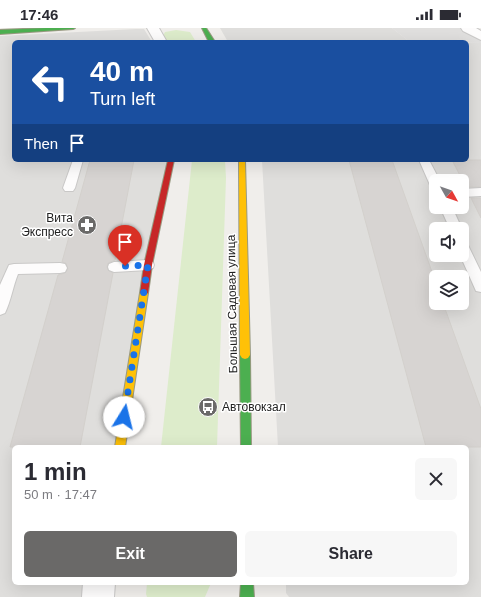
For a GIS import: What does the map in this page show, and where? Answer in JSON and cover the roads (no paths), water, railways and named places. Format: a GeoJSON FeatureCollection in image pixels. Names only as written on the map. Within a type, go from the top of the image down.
{"type":"FeatureCollection","features":[{"type":"Feature","properties":{"kind":"street"},"geometry":{"type":"LineString","coordinates":[[0,32],[73,28]]}},
{"type":"Feature","properties":{"kind":"street"},"geometry":{"type":"LineString","coordinates":[[153,28],[160,40]]}},
{"type":"Feature","properties":{"kind":"street"},"geometry":{"type":"LineString","coordinates":[[204,28],[211,40]]}},
{"type":"Feature","properties":{"kind":"street"},"geometry":{"type":"LineString","coordinates":[[467,28],[481,36]]}},
{"type":"Feature","properties":{"kind":"street"},"geometry":{"type":"LineString","coordinates":[[120,445],[148,265],[171,162]]}},
{"type":"Feature","properties":{"kind":"street","name":"Большая Садовая улица"},"geometry":{"type":"LineString","coordinates":[[242,162],[246,445]]}},
{"type":"Feature","properties":{"kind":"street"},"geometry":{"type":"LineString","coordinates":[[98,597],[99,585]]}},
{"type":"Feature","properties":{"kind":"street"},"geometry":{"type":"LineString","coordinates":[[247,585],[247,597]]}},
{"type":"Feature","properties":{"kind":"lane"},"geometry":{"type":"LineString","coordinates":[[69,188],[77,162]]}},
{"type":"Feature","properties":{"kind":"lane"},"geometry":{"type":"LineString","coordinates":[[425,162],[431,174]]}},
{"type":"Feature","properties":{"kind":"lane"},"geometry":{"type":"LineString","coordinates":[[469,193],[481,192]]}},
{"type":"Feature","properties":{"kind":"lane"},"geometry":{"type":"LineString","coordinates":[[469,260],[481,287]]}},
{"type":"Feature","properties":{"kind":"lane"},"geometry":{"type":"LineString","coordinates":[[114,267],[148,265]]}},
{"type":"Feature","properties":{"kind":"lane"},"geometry":{"type":"LineString","coordinates":[[0,309],[6,287],[14,270],[60,268]]}},
{"type":"Feature","properties":{"kind":"place","name":"Вита Экспресс"},"geometry":{"type":"Point","coordinates":[87,225]}},
{"type":"Feature","properties":{"kind":"place","name":"Автовокзал"},"geometry":{"type":"Point","coordinates":[208,407]}}]}
